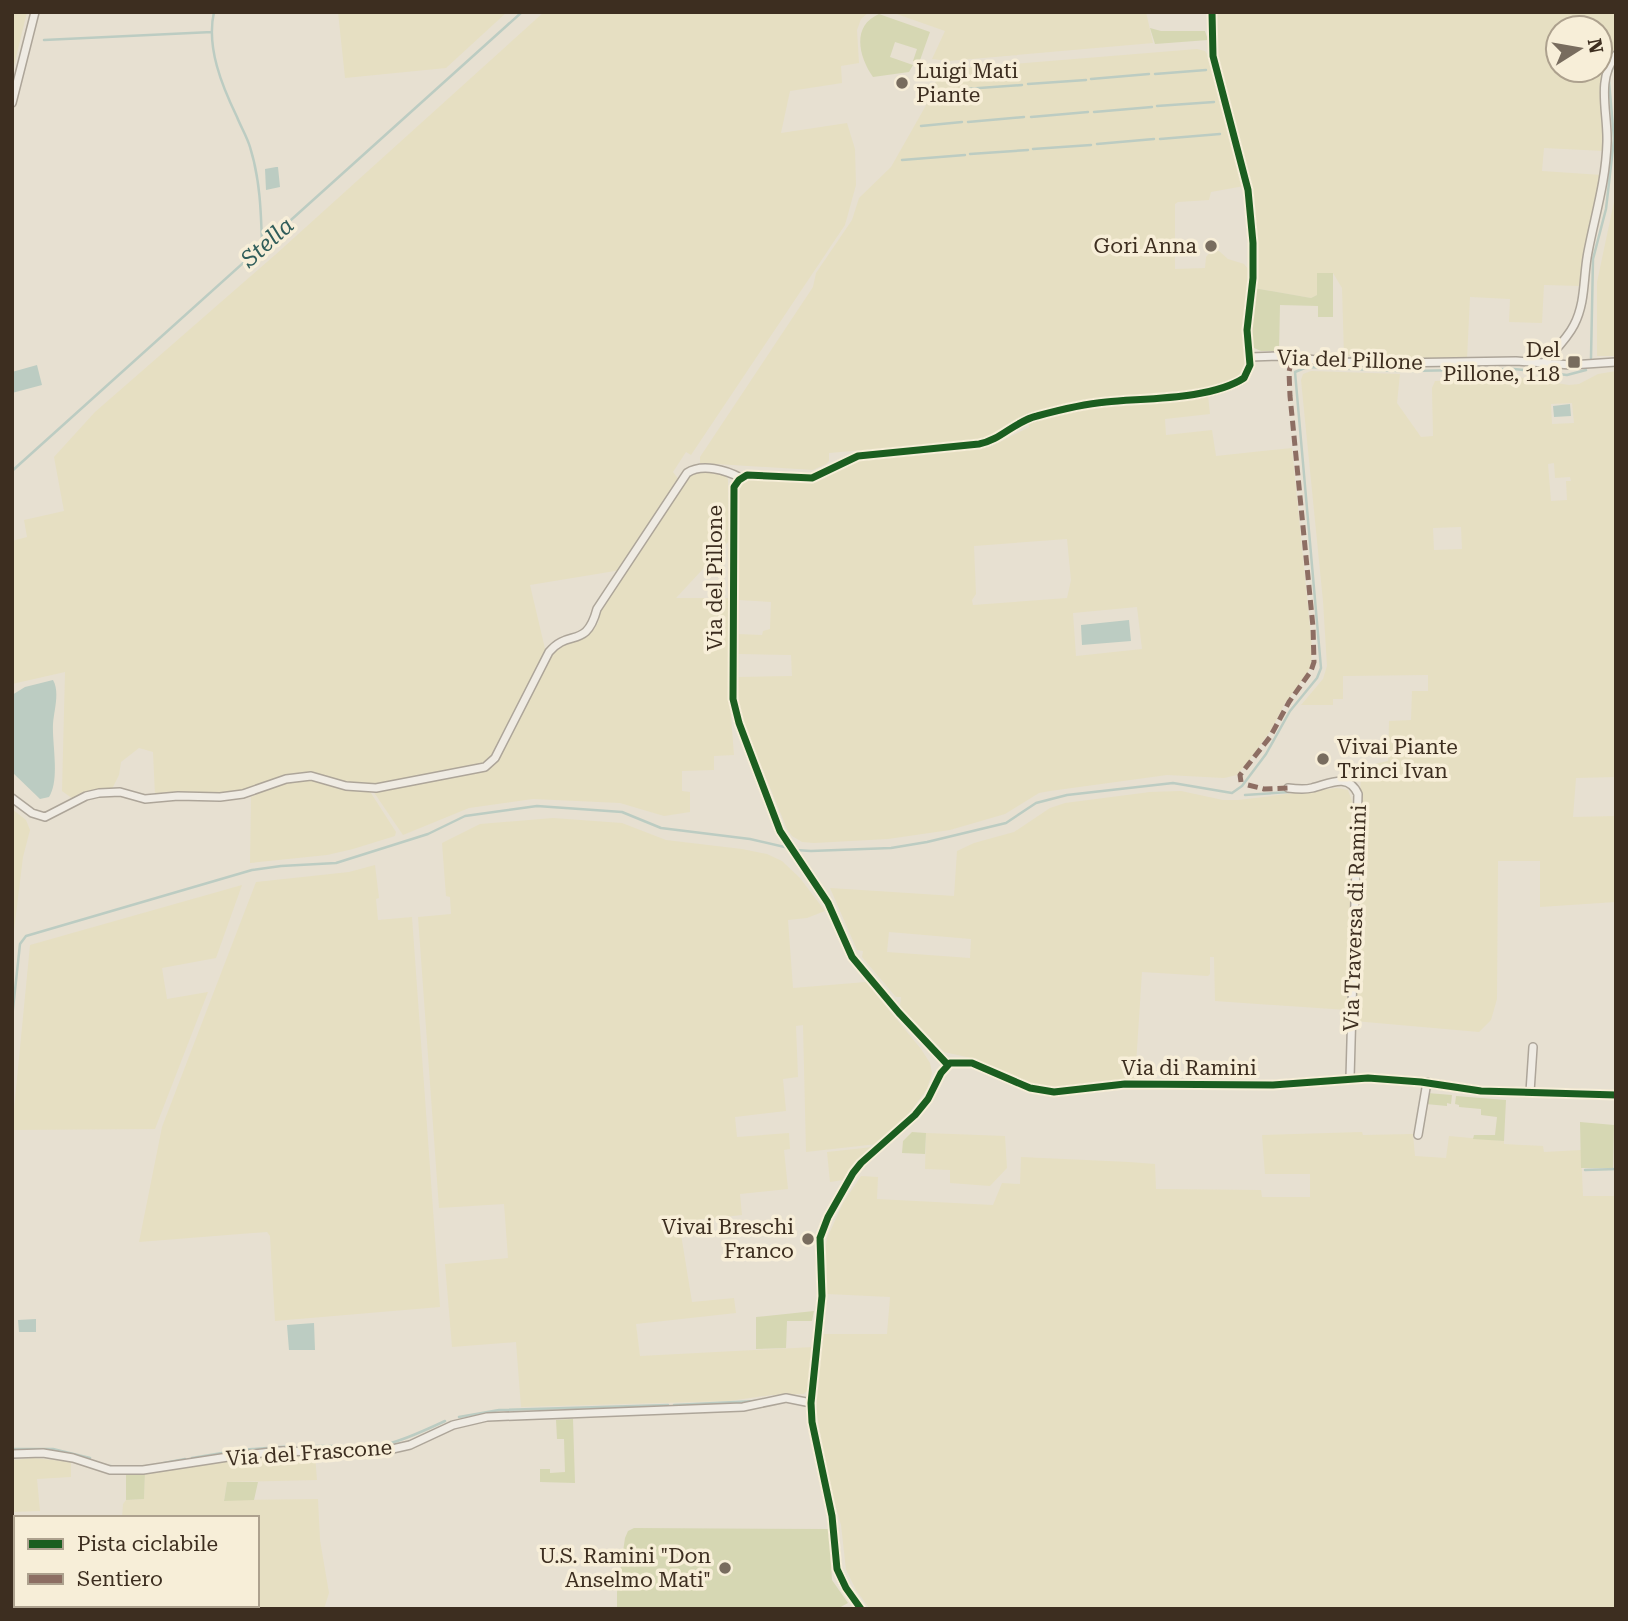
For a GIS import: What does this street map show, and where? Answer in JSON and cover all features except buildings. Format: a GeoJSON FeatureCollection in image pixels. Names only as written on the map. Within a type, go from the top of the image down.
{"type":"FeatureCollection","features":[{"type":"Feature","properties":{"kind":"street"},"geometry":{"type":"LineString","coordinates":[[12,103],[35,12]]}},
{"type":"Feature","properties":{"kind":"street"},"geometry":{"type":"LineString","coordinates":[[1212,12],[1213,58],[1248,190],[1253,243],[1247,330],[1250,357]]}},
{"type":"Feature","properties":{"kind":"street"},"geometry":{"type":"LineString","coordinates":[[1544,363],[1571,331],[1581,305],[1587,253],[1606,166],[1604,83],[1608,67],[1616,55]]}},
{"type":"Feature","properties":{"kind":"street","name":"Via del Pillone"},"geometry":{"type":"LineString","coordinates":[[948,1065],[858,965],[828,903],[784,839],[748,749],[733,699],[733,495],[741,478],[750,474],[812,478],[858,456],[988,443],[1026,419],[1048,413],[1094,404],[1175,397],[1225,387],[1246,376],[1250,369],[1250,357],[1279,356],[1370,363],[1516,361],[1565,365],[1616,362]]}},
{"type":"Feature","properties":{"kind":"street","name":"Via del Pillone"},"geometry":{"type":"LineString","coordinates":[[12,798],[32,813],[45,817],[86,796],[99,793],[120,792],[145,799],[178,796],[219,797],[243,794],[286,779],[311,776],[345,786],[376,788],[485,768],[495,758],[549,652],[559,643],[588,631],[597,608],[687,473],[695,468],[710,468],[741,478]]}},
{"type":"Feature","properties":{"kind":"street","name":"Via Traversa di Ramini"},"geometry":{"type":"LineString","coordinates":[[1288,788],[1307,789],[1343,781],[1353,785],[1358,794],[1350,1078]]}},
{"type":"Feature","properties":{"kind":"street"},"geometry":{"type":"LineString","coordinates":[[1530,1092],[1533,1046]]}},
{"type":"Feature","properties":{"kind":"street","name":"Via di Ramini"},"geometry":{"type":"LineString","coordinates":[[948,1065],[958,1061],[972,1063],[1030,1088],[1059,1093],[1125,1084],[1273,1085],[1350,1078],[1386,1078],[1481,1091],[1616,1095]]}},
{"type":"Feature","properties":{"kind":"street"},"geometry":{"type":"LineString","coordinates":[[861,1609],[837,1569],[833,1526],[817,1454],[811,1404],[822,1296],[819,1247],[824,1226],[861,1163],[915,1115],[948,1065]]}},
{"type":"Feature","properties":{"kind":"street"},"geometry":{"type":"LineString","coordinates":[[1418,1135],[1427,1082]]}},
{"type":"Feature","properties":{"kind":"street","name":"Via del Frascone"},"geometry":{"type":"LineString","coordinates":[[12,1454],[43,1453],[73,1458],[99,1468],[143,1470],[279,1451],[366,1453],[388,1450],[410,1445],[453,1425],[487,1417],[734,1408],[786,1398],[811,1404]]}},
{"type":"Feature","properties":{"kind":"shaded area"},"geometry":{"type":"Polygon","coordinates":[[[12,12],[27,12],[12,74],[12,12]]]}},
{"type":"Feature","properties":{"kind":"shaded area"},"geometry":{"type":"Polygon","coordinates":[[[338,12],[507,12],[446,68],[345,78],[338,12]]]}},
{"type":"Feature","properties":{"kind":"shaded area"},"geometry":{"type":"Polygon","coordinates":[[[544,12],[869,12],[861,19],[857,30],[859,63],[841,66],[842,83],[790,91],[781,133],[847,123],[855,149],[856,185],[845,225],[691,455],[686,452],[673,472],[679,480],[621,570],[530,585],[546,653],[493,754],[486,762],[378,785],[348,783],[305,772],[285,775],[249,789],[230,793],[155,795],[153,752],[139,748],[121,762],[119,775],[112,789],[89,791],[73,799],[62,791],[65,672],[12,684],[12,541],[27,537],[24,520],[64,511],[54,457],[95,412],[275,255],[544,12]]]}},
{"type":"Feature","properties":{"kind":"shaded area"},"geometry":{"type":"Polygon","coordinates":[[[891,12],[1146,12],[1153,43],[949,61],[932,59],[945,31],[891,12]]]}},
{"type":"Feature","properties":{"kind":"shaded area"},"geometry":{"type":"Polygon","coordinates":[[[1216,12],[1616,12],[1614,54],[1614,14],[1544,14],[1544,84],[1602,84],[1604,151],[1544,148],[1542,171],[1602,175],[1581,286],[1544,285],[1542,323],[1509,322],[1510,299],[1470,297],[1467,359],[1344,356],[1342,288],[1333,273],[1317,273],[1317,295],[1311,298],[1254,288],[1256,252],[1253,202],[1217,59],[1216,12]]]}},
{"type":"Feature","properties":{"kind":"shaded area"},"geometry":{"type":"Polygon","coordinates":[[[1197,49],[1205,51],[1210,58],[1244,186],[1211,192],[1209,200],[1175,204],[1175,269],[1205,268],[1206,257],[1213,249],[1228,259],[1244,264],[1248,269],[1243,333],[1245,363],[1236,378],[1193,391],[1103,399],[1029,413],[985,440],[829,453],[829,461],[813,470],[700,463],[700,457],[813,287],[816,273],[852,220],[859,198],[891,167],[929,100],[940,70],[1197,49]]]}},
{"type":"Feature","properties":{"kind":"shaded area"},"geometry":{"type":"Polygon","coordinates":[[[278,167],[280,187],[266,190],[265,169],[278,167]]]}},
{"type":"Feature","properties":{"kind":"shaded area"},"geometry":{"type":"Polygon","coordinates":[[[1616,185],[1616,356],[1597,356],[1597,282],[1616,185]]]}},
{"type":"Feature","properties":{"kind":"shaded area"},"geometry":{"type":"Polygon","coordinates":[[[37,365],[42,385],[12,393],[12,372],[37,365]]]}},
{"type":"Feature","properties":{"kind":"shaded area"},"geometry":{"type":"Polygon","coordinates":[[[1311,371],[1400,374],[1397,403],[1421,437],[1433,436],[1432,388],[1435,381],[1517,377],[1569,385],[1579,384],[1598,374],[1616,371],[1616,777],[1576,778],[1573,817],[1616,816],[1616,902],[1540,907],[1540,861],[1498,861],[1497,999],[1491,1020],[1479,1032],[1354,1021],[1361,767],[1388,761],[1389,721],[1411,720],[1412,691],[1428,691],[1428,675],[1343,676],[1343,699],[1333,699],[1333,705],[1301,705],[1323,679],[1327,666],[1301,380],[1303,374],[1311,371]],[[1572,403],[1551,404],[1552,424],[1574,423],[1572,403]],[[1554,463],[1548,464],[1551,501],[1567,500],[1566,481],[1571,481],[1570,477],[1555,478],[1554,463]],[[1461,527],[1433,528],[1434,550],[1462,549],[1461,527]]]}},
{"type":"Feature","properties":{"kind":"shaded area"},"geometry":{"type":"Polygon","coordinates":[[[1208,395],[1210,414],[1165,419],[1166,435],[1212,430],[1216,456],[1292,448],[1312,647],[1311,666],[1285,703],[1271,730],[1237,775],[1224,778],[1167,775],[1050,791],[1039,793],[1005,814],[950,830],[888,839],[814,843],[802,842],[792,836],[739,712],[737,677],[792,676],[791,655],[737,654],[737,634],[762,635],[763,631],[770,629],[771,602],[738,600],[738,495],[742,483],[753,478],[816,482],[858,461],[990,447],[1029,427],[1029,422],[1035,419],[1090,408],[1208,395]],[[1067,539],[974,546],[976,594],[972,600],[973,605],[1067,598],[1071,580],[1067,539]],[[1137,607],[1073,613],[1076,656],[1142,649],[1137,607]]]}},
{"type":"Feature","properties":{"kind":"shaded area"},"geometry":{"type":"Polygon","coordinates":[[[1570,404],[1571,416],[1554,417],[1553,406],[1570,404]]]}},
{"type":"Feature","properties":{"kind":"shaded area"},"geometry":{"type":"Polygon","coordinates":[[[709,471],[724,474],[728,479],[729,541],[676,598],[728,598],[728,678],[734,755],[714,756],[714,770],[682,771],[682,791],[690,792],[690,812],[664,816],[620,803],[533,799],[469,808],[403,835],[373,791],[476,773],[493,766],[550,656],[557,648],[584,638],[593,630],[598,623],[602,606],[688,475],[709,471]]]}},
{"type":"Feature","properties":{"kind":"shaded area"},"geometry":{"type":"Polygon","coordinates":[[[1129,620],[1131,641],[1082,645],[1081,625],[1129,620]]]}},
{"type":"Feature","properties":{"kind":"shaded area"},"geometry":{"type":"Polygon","coordinates":[[[53,680],[56,696],[53,724],[54,781],[49,797],[40,799],[12,772],[12,695],[25,687],[53,680]]]}},
{"type":"Feature","properties":{"kind":"shaded area"},"geometry":{"type":"Polygon","coordinates":[[[305,778],[369,790],[396,832],[395,836],[327,855],[250,863],[251,797],[281,783],[305,778]]]}},
{"type":"Feature","properties":{"kind":"shaded area"},"geometry":{"type":"Polygon","coordinates":[[[1337,788],[1348,790],[1353,804],[1347,1010],[1215,1001],[1214,957],[1210,957],[1208,976],[1142,972],[1135,1080],[1064,1089],[1041,1087],[971,1058],[944,1052],[900,1006],[901,997],[896,997],[862,957],[863,951],[857,950],[830,888],[954,896],[957,851],[974,843],[1014,832],[1050,808],[1065,803],[1150,792],[1181,791],[1223,800],[1337,788]],[[889,932],[887,952],[970,958],[971,939],[889,932]]]}},
{"type":"Feature","properties":{"kind":"shaded area"},"geometry":{"type":"Polygon","coordinates":[[[12,809],[26,820],[30,830],[23,857],[12,947],[12,809]]]}},
{"type":"Feature","properties":{"kind":"shaded area"},"geometry":{"type":"Polygon","coordinates":[[[553,818],[622,823],[666,840],[742,849],[767,854],[782,861],[800,878],[825,911],[807,918],[788,920],[793,988],[866,982],[930,1063],[932,1073],[927,1089],[907,1116],[877,1144],[806,1152],[803,1025],[796,1026],[798,1077],[783,1079],[786,1111],[735,1117],[737,1137],[789,1133],[790,1149],[784,1150],[788,1189],[740,1194],[742,1215],[679,1222],[692,1302],[734,1298],[736,1313],[636,1324],[640,1356],[813,1347],[808,1390],[804,1394],[729,1401],[521,1407],[516,1342],[452,1347],[445,1264],[508,1258],[504,1204],[439,1208],[418,917],[451,914],[450,897],[446,896],[442,843],[480,824],[553,818]]]}},
{"type":"Feature","properties":{"kind":"shaded area"},"geometry":{"type":"Polygon","coordinates":[[[375,865],[379,898],[376,899],[378,920],[412,917],[440,1307],[275,1321],[270,1236],[267,1232],[139,1242],[162,1127],[256,882],[349,872],[375,865]]]}},
{"type":"Feature","properties":{"kind":"shaded area"},"geometry":{"type":"Polygon","coordinates":[[[242,885],[216,958],[162,968],[167,999],[208,992],[155,1129],[12,1130],[30,945],[242,885]]]}},
{"type":"Feature","properties":{"kind":"shaded area"},"geometry":{"type":"Polygon","coordinates":[[[1362,1132],[1363,1135],[1413,1134],[1415,1156],[1446,1158],[1449,1136],[1504,1141],[1504,1144],[1543,1146],[1544,1152],[1581,1150],[1583,1196],[1616,1196],[1616,1609],[870,1609],[846,1570],[841,1525],[829,1483],[816,1410],[822,1334],[887,1334],[890,1297],[827,1294],[827,1238],[843,1203],[861,1176],[878,1177],[877,1199],[993,1205],[1002,1183],[1020,1184],[1021,1157],[1129,1162],[1155,1164],[1156,1189],[1261,1190],[1262,1197],[1310,1197],[1310,1174],[1265,1174],[1262,1135],[1362,1132]]]}},
{"type":"Feature","properties":{"kind":"shaded area"},"geometry":{"type":"Polygon","coordinates":[[[926,1133],[1005,1136],[1007,1168],[990,1186],[950,1183],[950,1170],[925,1169],[926,1133]]]}},
{"type":"Feature","properties":{"kind":"shaded area"},"geometry":{"type":"Polygon","coordinates":[[[873,1147],[843,1180],[830,1182],[827,1152],[873,1147]]]}},
{"type":"Feature","properties":{"kind":"shaded area"},"geometry":{"type":"Polygon","coordinates":[[[36,1319],[36,1332],[19,1332],[18,1320],[36,1319]]]}},
{"type":"Feature","properties":{"kind":"shaded area"},"geometry":{"type":"Polygon","coordinates":[[[314,1323],[315,1350],[289,1350],[287,1325],[314,1323]]]}},
{"type":"Feature","properties":{"kind":"shaded area"},"geometry":{"type":"Polygon","coordinates":[[[315,1455],[317,1480],[227,1482],[224,1500],[318,1499],[320,1540],[329,1593],[324,1609],[12,1609],[12,1520],[14,1607],[259,1607],[259,1516],[122,1516],[126,1500],[144,1499],[145,1474],[241,1459],[315,1455]]]}},
{"type":"Feature","properties":{"kind":"shaded area"},"geometry":{"type":"Polygon","coordinates":[[[34,1458],[71,1462],[71,1477],[37,1479],[40,1511],[12,1512],[12,1460],[34,1458]]]}},
{"type":"Feature","properties":{"kind":"green space"},"geometry":{"type":"Polygon","coordinates":[[[879,14],[930,32],[919,63],[913,61],[917,49],[895,42],[890,57],[913,65],[909,72],[873,77],[868,69],[861,51],[861,34],[870,19],[879,14]]]}},
{"type":"Feature","properties":{"kind":"green space"},"geometry":{"type":"Polygon","coordinates":[[[1150,28],[1161,31],[1205,31],[1208,40],[1155,44],[1150,28]]]}},
{"type":"Feature","properties":{"kind":"green space"},"geometry":{"type":"Polygon","coordinates":[[[1317,273],[1333,273],[1333,317],[1318,317],[1318,306],[1280,305],[1279,351],[1261,351],[1254,348],[1250,329],[1254,288],[1311,298],[1317,295],[1317,273]]]}},
{"type":"Feature","properties":{"kind":"green space"},"geometry":{"type":"Polygon","coordinates":[[[1427,1093],[1452,1095],[1451,1104],[1426,1104],[1427,1093]]]}},
{"type":"Feature","properties":{"kind":"green space"},"geometry":{"type":"Polygon","coordinates":[[[1456,1096],[1506,1100],[1504,1141],[1473,1139],[1474,1135],[1495,1135],[1497,1117],[1481,1115],[1481,1109],[1459,1107],[1455,1104],[1456,1096]]]}},
{"type":"Feature","properties":{"kind":"green space"},"geometry":{"type":"Polygon","coordinates":[[[1580,1122],[1614,1125],[1613,1168],[1581,1168],[1580,1122]]]}},
{"type":"Feature","properties":{"kind":"green space"},"geometry":{"type":"Polygon","coordinates":[[[912,1132],[926,1133],[925,1154],[902,1153],[903,1141],[912,1132]]]}},
{"type":"Feature","properties":{"kind":"green space"},"geometry":{"type":"Polygon","coordinates":[[[814,1311],[812,1321],[787,1321],[786,1348],[756,1349],[756,1317],[814,1311]]]}},
{"type":"Feature","properties":{"kind":"green space"},"geometry":{"type":"Polygon","coordinates":[[[573,1419],[575,1483],[540,1482],[540,1469],[550,1469],[550,1473],[565,1472],[564,1439],[557,1439],[556,1420],[573,1419]]]}},
{"type":"Feature","properties":{"kind":"green space"},"geometry":{"type":"Polygon","coordinates":[[[145,1472],[144,1499],[126,1500],[126,1473],[145,1472]]]}},
{"type":"Feature","properties":{"kind":"green space"},"geometry":{"type":"Polygon","coordinates":[[[227,1482],[258,1482],[254,1500],[224,1501],[227,1482]]]}},
{"type":"Feature","properties":{"kind":"green space","name":"U.S. Ramini \"Don Anselmo Mati\""},"geometry":{"type":"Polygon","coordinates":[[[634,1528],[829,1529],[832,1580],[848,1603],[837,1609],[617,1609],[625,1538],[628,1531],[634,1528]]]}},
{"type":"Feature","properties":{"kind":"waterway"},"geometry":{"type":"LineString","coordinates":[[214,12],[212,39],[217,66],[249,143],[256,171],[262,244]]}},
{"type":"Feature","properties":{"kind":"waterway","name":"Stella"},"geometry":{"type":"LineString","coordinates":[[12,471],[522,12]]}},
{"type":"Feature","properties":{"kind":"waterway"},"geometry":{"type":"LineString","coordinates":[[44,40],[212,32]]}},
{"type":"Feature","properties":{"kind":"waterway"},"geometry":{"type":"LineString","coordinates":[[1614,66],[1616,62]]}},
{"type":"Feature","properties":{"kind":"waterway"},"geometry":{"type":"LineString","coordinates":[[1155,74],[1206,70]]}},
{"type":"Feature","properties":{"kind":"waterway"},"geometry":{"type":"LineString","coordinates":[[1091,79],[1149,74]]}},
{"type":"Feature","properties":{"kind":"waterway"},"geometry":{"type":"LineString","coordinates":[[1028,84],[1086,80]]}},
{"type":"Feature","properties":{"kind":"waterway"},"geometry":{"type":"LineString","coordinates":[[1591,358],[1593,259],[1606,209],[1614,139],[1609,84]]}},
{"type":"Feature","properties":{"kind":"waterway"},"geometry":{"type":"LineString","coordinates":[[965,89],[1022,85]]}},
{"type":"Feature","properties":{"kind":"waterway"},"geometry":{"type":"LineString","coordinates":[[939,91],[960,90]]}},
{"type":"Feature","properties":{"kind":"waterway"},"geometry":{"type":"LineString","coordinates":[[1157,106],[1214,102]]}},
{"type":"Feature","properties":{"kind":"waterway"},"geometry":{"type":"LineString","coordinates":[[1094,112],[1152,107]]}},
{"type":"Feature","properties":{"kind":"waterway"},"geometry":{"type":"LineString","coordinates":[[1031,117],[1088,112]]}},
{"type":"Feature","properties":{"kind":"waterway"},"geometry":{"type":"LineString","coordinates":[[968,122],[1024,117]]}},
{"type":"Feature","properties":{"kind":"waterway"},"geometry":{"type":"LineString","coordinates":[[921,126],[962,122]]}},
{"type":"Feature","properties":{"kind":"waterway"},"geometry":{"type":"LineString","coordinates":[[1160,139],[1220,134]]}},
{"type":"Feature","properties":{"kind":"waterway"},"geometry":{"type":"LineString","coordinates":[[1097,144],[1154,139]]}},
{"type":"Feature","properties":{"kind":"waterway"},"geometry":{"type":"LineString","coordinates":[[1033,149],[1091,145]]}},
{"type":"Feature","properties":{"kind":"waterway"},"geometry":{"type":"LineString","coordinates":[[970,154],[1028,150]]}},
{"type":"Feature","properties":{"kind":"waterway"},"geometry":{"type":"LineString","coordinates":[[902,160],[965,155]]}},
{"type":"Feature","properties":{"kind":"waterway"},"geometry":{"type":"LineString","coordinates":[[795,850],[891,848],[927,842],[1006,823],[1036,803],[1067,795],[1173,783],[1232,793],[1242,786],[1266,754],[1290,711],[1317,678],[1321,668],[1295,372],[1307,367],[1400,371]]}},
{"type":"Feature","properties":{"kind":"waterway"},"geometry":{"type":"LineString","coordinates":[[1410,371],[1514,369],[1567,375],[1586,370]]}},
{"type":"Feature","properties":{"kind":"waterway"},"geometry":{"type":"LineString","coordinates":[[1245,795],[1289,792]]}},
{"type":"Feature","properties":{"kind":"waterway"},"geometry":{"type":"LineString","coordinates":[[12,1018],[20,944],[26,936],[252,870],[336,863],[428,834],[465,816],[537,806],[622,812],[661,828],[750,839],[789,848]]}},
{"type":"Feature","properties":{"kind":"waterway"},"geometry":{"type":"LineString","coordinates":[[1585,1170],[1616,1169]]}},
{"type":"Feature","properties":{"kind":"waterway"},"geometry":{"type":"LineString","coordinates":[[674,1405],[756,1401]]}},
{"type":"Feature","properties":{"kind":"waterway"},"geometry":{"type":"LineString","coordinates":[[459,1417],[499,1410],[668,1405]]}},
{"type":"Feature","properties":{"kind":"waterway"},"geometry":{"type":"LineString","coordinates":[[338,1447],[380,1446],[445,1421]]}},
{"type":"Feature","properties":{"kind":"waterway"},"geometry":{"type":"LineString","coordinates":[[240,1450],[293,1446]]}},
{"type":"Feature","properties":{"kind":"waterway"},"geometry":{"type":"LineString","coordinates":[[300,1446],[332,1446]]}},
{"type":"Feature","properties":{"kind":"waterway"},"geometry":{"type":"LineString","coordinates":[[12,1449],[53,1449],[90,1458]]}},
{"type":"Feature","properties":{"kind":"waterway"},"geometry":{"type":"LineString","coordinates":[[192,1458],[234,1451]]}},
{"type":"Feature","properties":{"kind":"waterway"},"geometry":{"type":"LineString","coordinates":[[164,1463],[185,1459]]}},
{"type":"Feature","properties":{"kind":"waterway"},"geometry":{"type":"LineString","coordinates":[[140,1467],[154,1465]]}},
{"type":"Feature","properties":{"kind":"waterway"},"geometry":{"type":"LineString","coordinates":[[110,1466],[119,1467]]}},
{"type":"Feature","properties":{"kind":"marked path"},"geometry":{"type":"LineString","coordinates":[[1241,782],[1240,775],[1270,737],[1314,662],[1313,627],[1290,396],[1289,372],[1292,358]]}},
{"type":"Feature","properties":{"kind":"marked path"},"geometry":{"type":"LineString","coordinates":[[1248,785],[1264,789],[1288,788]]}},
{"type":"Feature","properties":{"kind":"cycle path"},"geometry":{"type":"LineString","coordinates":[[948,1065],[852,957],[828,903],[780,831],[739,723],[733,699],[734,487],[747,475],[812,478],[858,456],[979,444],[994,439],[1029,418],[1097,403],[1196,394],[1230,385],[1244,378],[1250,365],[1247,330],[1253,278],[1253,243],[1248,190],[1213,56],[1212,12]]}},
{"type":"Feature","properties":{"kind":"cycle path"},"geometry":{"type":"LineString","coordinates":[[861,1609],[837,1569],[832,1516],[812,1422],[811,1403],[822,1296],[820,1238],[828,1217],[853,1173],[915,1115],[950,1063],[972,1063],[1030,1088],[1054,1092],[1125,1084],[1273,1085],[1368,1078],[1481,1091],[1616,1095]]}},
{"type":"Feature","properties":{"kind":"place","name":"Luigi Mati Piante"},"geometry":{"type":"Point","coordinates":[902,83]}},
{"type":"Feature","properties":{"kind":"place","name":"Gori Anna"},"geometry":{"type":"Point","coordinates":[1211,246]}},
{"type":"Feature","properties":{"kind":"place","name":"Del Pillone, 118"},"geometry":{"type":"Point","coordinates":[1574,362]}},
{"type":"Feature","properties":{"kind":"place","name":"Vivai Piante Trinci Ivan"},"geometry":{"type":"Point","coordinates":[1323,759]}},
{"type":"Feature","properties":{"kind":"place","name":"Vivai Breschi Franco"},"geometry":{"type":"Point","coordinates":[808,1239]}},
{"type":"Feature","properties":{"kind":"place","name":"U.S. Ramini \"Don Anselmo Mati\""},"geometry":{"type":"Point","coordinates":[725,1568]}}]}
